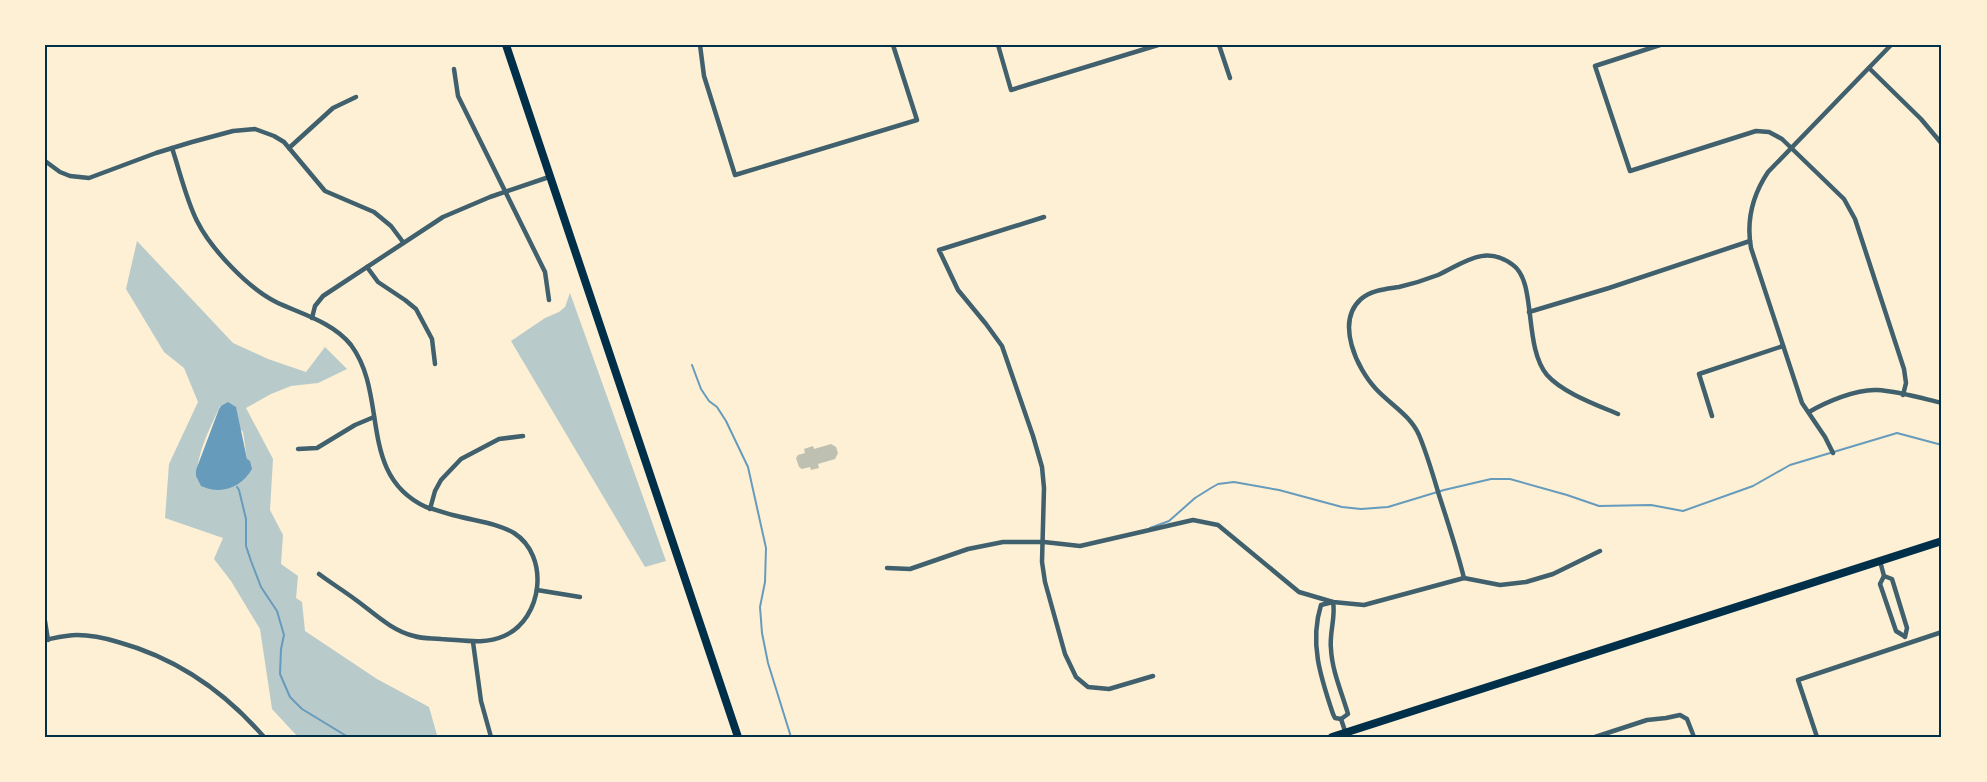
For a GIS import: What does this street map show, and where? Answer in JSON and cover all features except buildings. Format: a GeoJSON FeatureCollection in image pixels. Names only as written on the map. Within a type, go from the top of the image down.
{"type":"FeatureCollection","features":[{"type":"Feature","properties":{"kind":"main road"},"geometry":{"type":"LineString","coordinates":[[506,45],[738,737]]}},
{"type":"Feature","properties":{"kind":"main road"},"geometry":{"type":"LineString","coordinates":[[1332,737],[1347,735],[1942,542]]}},
{"type":"Feature","properties":{"kind":"street"},"geometry":{"type":"LineString","coordinates":[[700,45],[705,76],[735,175],[917,120],[893,45]]}},
{"type":"Feature","properties":{"kind":"street"},"geometry":{"type":"LineString","coordinates":[[998,45],[1011,90],[1158,45]]}},
{"type":"Feature","properties":{"kind":"street"},"geometry":{"type":"LineString","coordinates":[[1219,45],[1230,78]]}},
{"type":"Feature","properties":{"kind":"street"},"geometry":{"type":"LineString","coordinates":[[1660,45],[1595,66],[1630,171],[1756,131],[1774,134],[1792,148],[1844,199],[1855,219],[1904,369],[1906,383],[1903,395]]}},
{"type":"Feature","properties":{"kind":"street"},"geometry":{"type":"LineString","coordinates":[[1833,453],[1802,403],[1762,284],[1748,228],[1753,201],[1768,172],[1891,45]]}},
{"type":"Feature","properties":{"kind":"street"},"geometry":{"type":"LineString","coordinates":[[1869,68],[1921,119],[1942,144]]}},
{"type":"Feature","properties":{"kind":"street"},"geometry":{"type":"LineString","coordinates":[[454,69],[458,96],[545,272],[549,300]]}},
{"type":"Feature","properties":{"kind":"street"},"geometry":{"type":"LineString","coordinates":[[290,148],[333,108],[356,97]]}},
{"type":"Feature","properties":{"kind":"street"},"geometry":{"type":"LineString","coordinates":[[45,161],[70,176],[89,178],[172,148],[245,129],[264,132],[284,142],[326,191],[374,212],[392,226],[403,242]]}},
{"type":"Feature","properties":{"kind":"street"},"geometry":{"type":"LineString","coordinates":[[172,148],[192,210],[210,241],[242,278],[260,293],[342,335],[356,353],[363,366],[384,463],[394,484],[416,503],[430,509],[495,525],[520,538],[529,549],[535,563],[537,590],[535,601],[528,615],[512,632],[494,640],[473,642],[422,638],[405,633],[389,625],[319,574]]}},
{"type":"Feature","properties":{"kind":"street"},"geometry":{"type":"LineString","coordinates":[[312,318],[315,306],[323,296],[403,242],[460,208],[549,177]]}},
{"type":"Feature","properties":{"kind":"street"},"geometry":{"type":"LineString","coordinates":[[1044,217],[939,250],[958,290],[1002,346],[1042,467],[1044,488],[1042,562],[1045,582],[1065,654],[1076,678],[1088,687],[1109,689],[1153,676]]}},
{"type":"Feature","properties":{"kind":"street"},"geometry":{"type":"LineString","coordinates":[[1529,312],[1750,241]]}},
{"type":"Feature","properties":{"kind":"street"},"geometry":{"type":"LineString","coordinates":[[1464,578],[1455,542],[1418,432],[1405,414],[1375,388],[1353,348],[1348,327],[1352,312],[1361,299],[1379,290],[1419,281],[1444,272],[1475,256],[1490,255],[1503,259],[1515,266],[1523,278],[1535,352],[1549,377],[1584,399],[1618,414]]}},
{"type":"Feature","properties":{"kind":"street"},"geometry":{"type":"LineString","coordinates":[[366,267],[378,282],[416,309],[432,339],[435,364]]}},
{"type":"Feature","properties":{"kind":"street"},"geometry":{"type":"LineString","coordinates":[[1712,416],[1699,374],[1783,346]]}},
{"type":"Feature","properties":{"kind":"street"},"geometry":{"type":"LineString","coordinates":[[1809,412],[1824,403],[1865,391],[1877,390],[1942,403]]}},
{"type":"Feature","properties":{"kind":"street"},"geometry":{"type":"LineString","coordinates":[[298,449],[317,448],[355,425],[374,417]]}},
{"type":"Feature","properties":{"kind":"street"},"geometry":{"type":"LineString","coordinates":[[430,509],[441,480],[461,459],[499,439],[523,436]]}},
{"type":"Feature","properties":{"kind":"street"},"geometry":{"type":"LineString","coordinates":[[887,568],[910,569],[968,549],[1003,542],[1044,542],[1080,546],[1192,520],[1218,525],[1299,592],[1333,602],[1364,604],[1464,578],[1500,585],[1526,582],[1553,574],[1600,551]]}},
{"type":"Feature","properties":{"kind":"street"},"geometry":{"type":"LineString","coordinates":[[1880,561],[1884,576],[1880,584],[1896,631],[1904,636],[1907,643]]}},
{"type":"Feature","properties":{"kind":"street"},"geometry":{"type":"LineString","coordinates":[[1884,576],[1892,579],[1907,628],[1904,636]]}},
{"type":"Feature","properties":{"kind":"street"},"geometry":{"type":"LineString","coordinates":[[537,590],[580,597]]}},
{"type":"Feature","properties":{"kind":"street"},"geometry":{"type":"LineString","coordinates":[[1333,602],[1335,610],[1330,628],[1330,649],[1348,714],[1341,719],[1335,718],[1333,714],[1317,664],[1316,651],[1317,616],[1321,605],[1333,602]]}},
{"type":"Feature","properties":{"kind":"street"},"geometry":{"type":"LineString","coordinates":[[45,621],[46,640],[76,635],[91,636],[130,645],[158,655],[196,676],[255,726],[264,737]]}},
{"type":"Feature","properties":{"kind":"street"},"geometry":{"type":"LineString","coordinates":[[1816,737],[1798,680],[1942,632]]}},
{"type":"Feature","properties":{"kind":"street"},"geometry":{"type":"LineString","coordinates":[[473,642],[481,700],[491,737]]}},
{"type":"Feature","properties":{"kind":"street"},"geometry":{"type":"LineString","coordinates":[[1595,737],[1647,720],[1680,714],[1687,719],[1695,737]]}},
{"type":"Feature","properties":{"kind":"street"},"geometry":{"type":"LineString","coordinates":[[1341,719],[1347,735]]}},
{"type":"Feature","properties":{"kind":"shaded area"},"geometry":{"type":"Polygon","coordinates":[[[137,241],[233,343],[268,359],[306,372],[325,347],[347,369],[318,383],[291,386],[246,408],[273,459],[270,510],[283,535],[281,564],[298,576],[296,598],[302,602],[305,631],[377,679],[429,707],[437,735],[442,737],[298,737],[272,709],[260,629],[231,581],[214,559],[223,538],[165,518],[169,464],[198,402],[184,368],[164,352],[126,289],[137,241]],[[220,406],[198,462],[200,482],[206,488],[240,482],[246,477],[247,459],[243,432],[220,406]]]}},
{"type":"Feature","properties":{"kind":"shaded area"},"geometry":{"type":"Polygon","coordinates":[[[570,293],[666,561],[645,567],[511,341],[545,318],[559,312],[565,307],[570,293]]]}},
{"type":"Feature","properties":{"kind":"water"},"geometry":{"type":"Polygon","coordinates":[[[228,402],[236,407],[247,459],[252,469],[242,481],[230,488],[208,489],[201,486],[196,470],[219,409],[228,402]]]}},
{"type":"Feature","properties":{"kind":"waterway"},"geometry":{"type":"LineString","coordinates":[[692,365],[701,389],[726,421],[748,467],[766,548],[765,582],[760,607],[762,633],[768,663],[791,737]]}},
{"type":"Feature","properties":{"kind":"waterway"},"geometry":{"type":"LineString","coordinates":[[1150,528],[1169,521],[1195,498],[1218,484],[1234,482],[1279,490],[1342,507],[1361,509],[1388,507],[1491,479],[1510,479],[1599,506],[1651,505],[1683,511],[1753,486],[1790,465],[1897,433],[1942,445]]}},
{"type":"Feature","properties":{"kind":"waterway"},"geometry":{"type":"LineString","coordinates":[[237,487],[246,519],[246,546],[261,587],[277,611],[284,635],[280,674],[290,697],[302,709],[348,737]]}}]}
